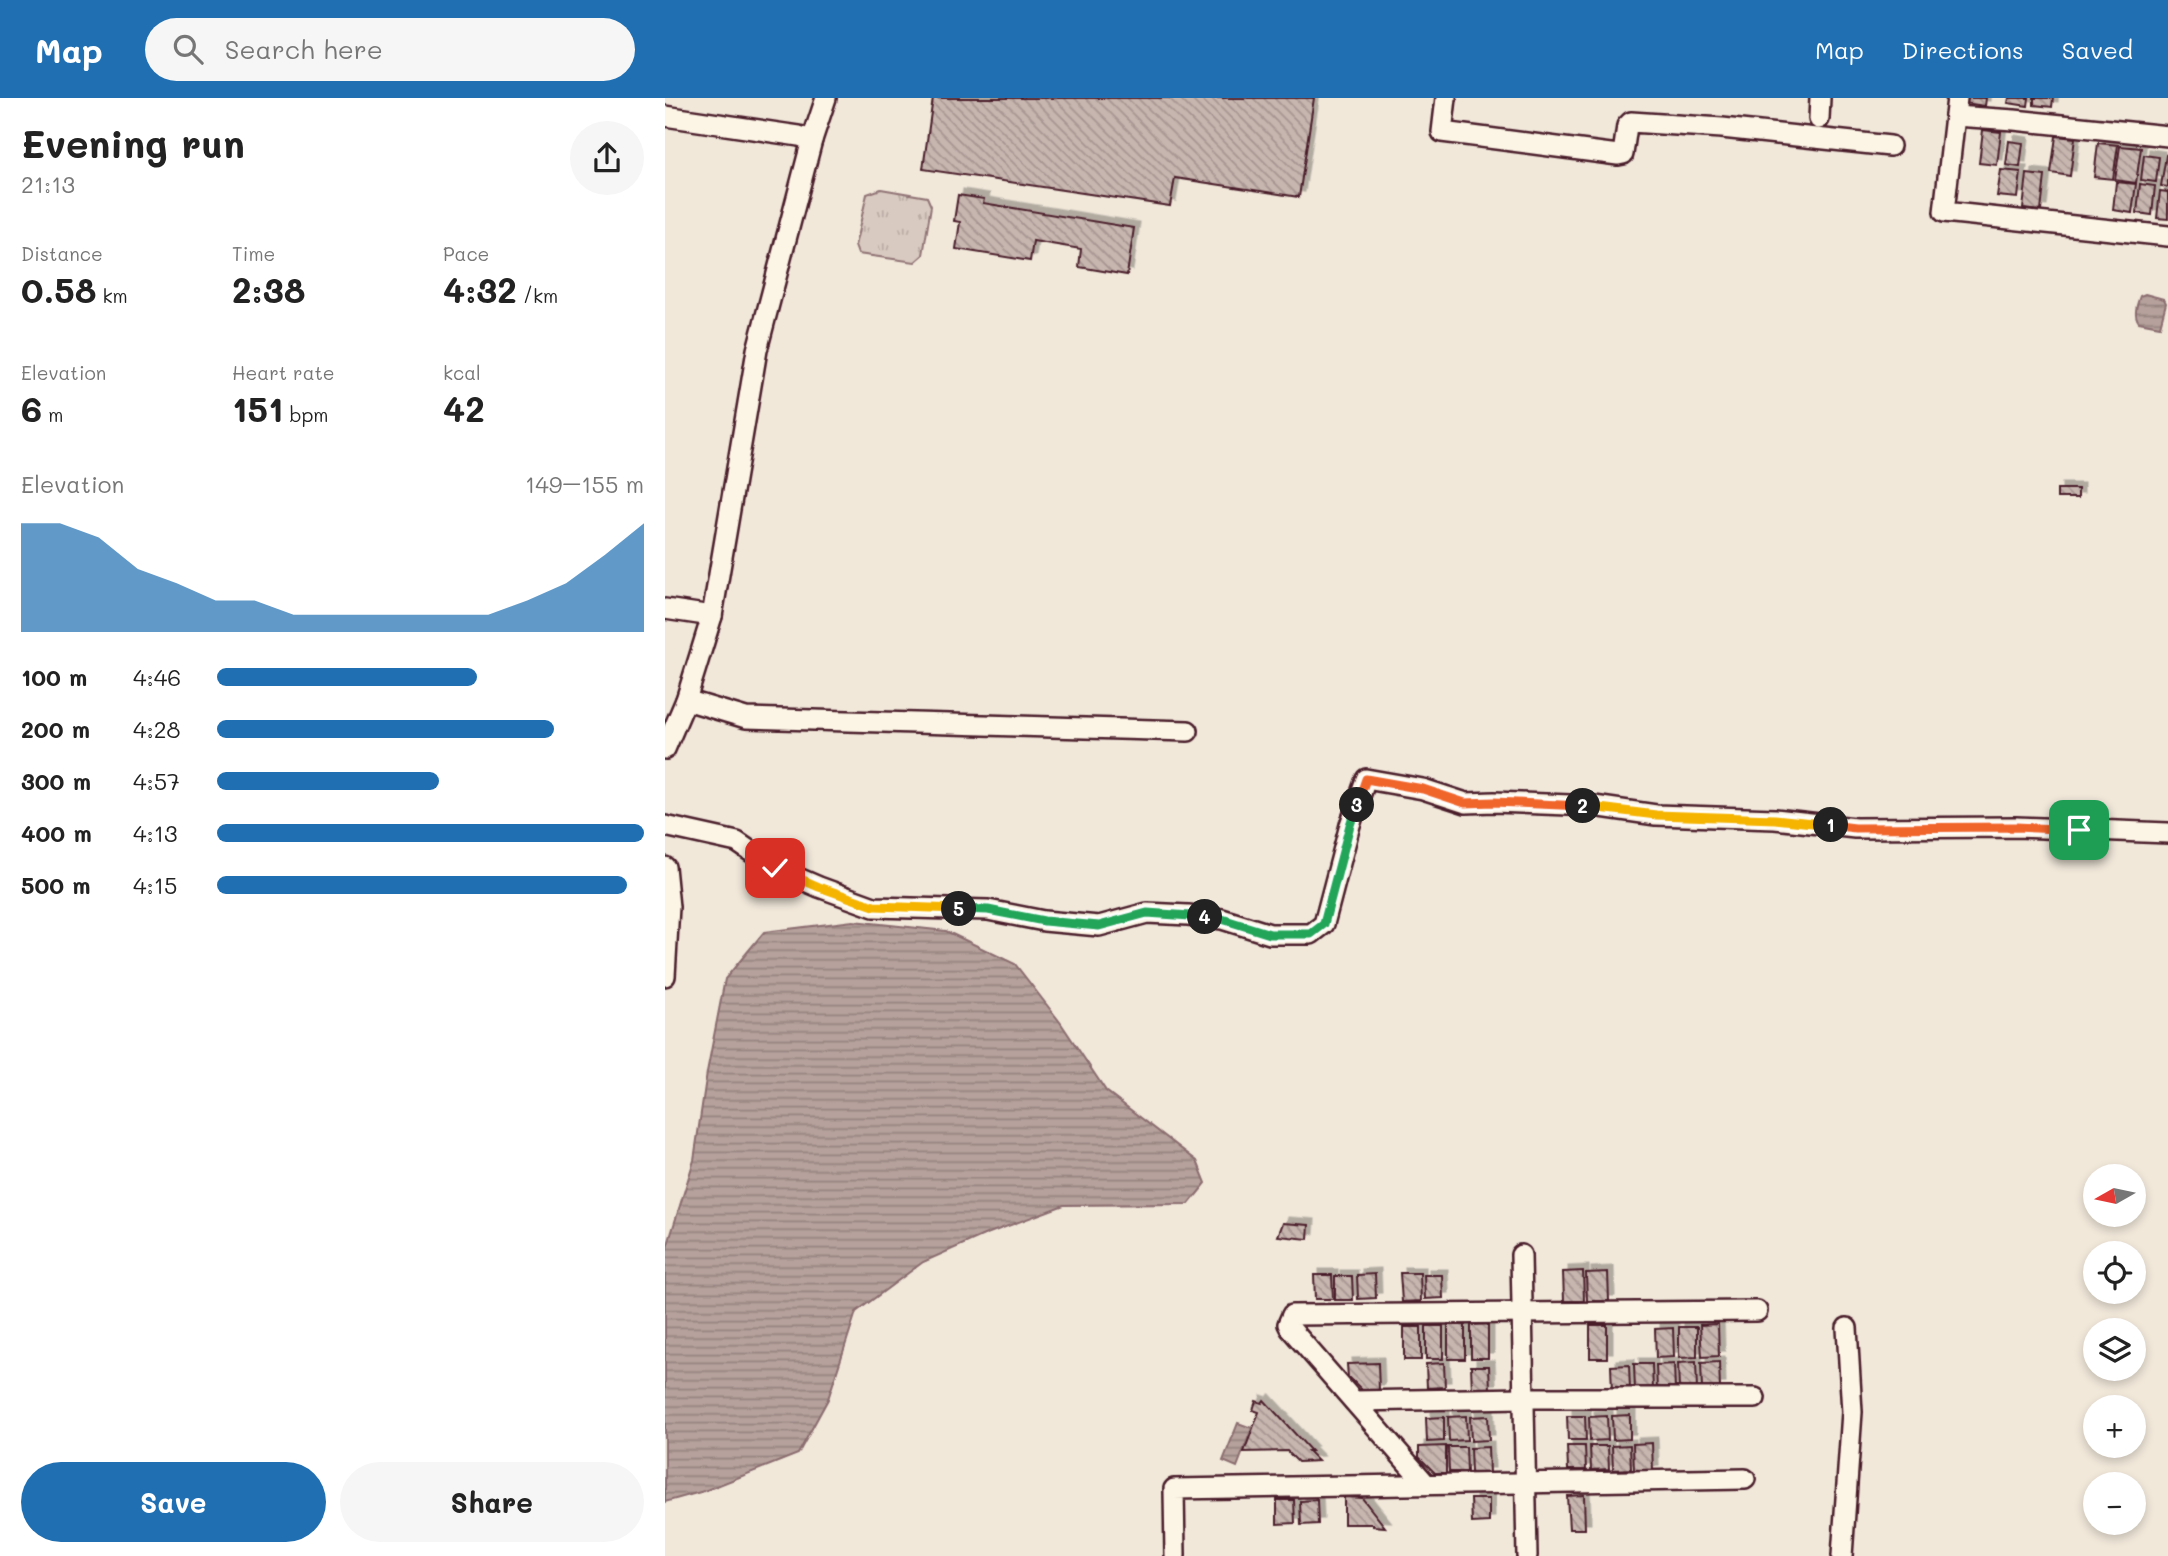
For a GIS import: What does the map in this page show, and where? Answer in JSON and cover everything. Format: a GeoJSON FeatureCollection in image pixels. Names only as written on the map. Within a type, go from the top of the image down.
{"type":"FeatureCollection","features":[{"type":"Feature","properties":{"kind":"street"},"geometry":{"type":"LineString","coordinates":[[665,750],[686,700],[712,616],[757,351],[812,140],[826,98]]}},
{"type":"Feature","properties":{"kind":"street"},"geometry":{"type":"LineString","coordinates":[[1446,98],[1442,132],[1618,155],[1623,154],[1627,125],[1631,122],[1722,128],[1890,146]]}},
{"type":"Feature","properties":{"kind":"street"},"geometry":{"type":"LineString","coordinates":[[1819,98],[1819,119]]}},
{"type":"Feature","properties":{"kind":"street"},"geometry":{"type":"LineString","coordinates":[[2168,136],[2014,120],[1956,107],[1944,212],[2168,236]]}},
{"type":"Feature","properties":{"kind":"street"},"geometry":{"type":"LineString","coordinates":[[665,116],[799,135],[812,140]]}},
{"type":"Feature","properties":{"kind":"street"},"geometry":{"type":"LineString","coordinates":[[665,609],[712,616]]}},
{"type":"Feature","properties":{"kind":"street"},"geometry":{"type":"LineString","coordinates":[[686,700],[746,718],[1188,731]]}},
{"type":"Feature","properties":{"kind":"street"},"geometry":{"type":"LineString","coordinates":[[665,826],[737,842],[775,868],[874,906],[988,910],[1044,921],[1099,926],[1147,913],[1188,915],[1222,919],[1270,934],[1311,934],[1324,924],[1350,825],[1366,779],[1423,789],[1465,803],[1594,806],[1656,815],[1775,819],[1855,828],[2016,827],[2168,833]]}},
{"type":"Feature","properties":{"kind":"street"},"geometry":{"type":"LineString","coordinates":[[665,867],[669,907],[665,976]]}},
{"type":"Feature","properties":{"kind":"street"},"geometry":{"type":"LineString","coordinates":[[1521,1255],[1527,1556]]}},
{"type":"Feature","properties":{"kind":"street"},"geometry":{"type":"LineString","coordinates":[[1426,1484],[1290,1328],[1288,1324],[1292,1315],[1757,1311]]}},
{"type":"Feature","properties":{"kind":"street"},"geometry":{"type":"LineString","coordinates":[[1842,1556],[1852,1412],[1847,1328]]}},
{"type":"Feature","properties":{"kind":"street"},"geometry":{"type":"LineString","coordinates":[[1354,1401],[1755,1398]]}},
{"type":"Feature","properties":{"kind":"street"},"geometry":{"type":"LineString","coordinates":[[1175,1556],[1174,1489],[1745,1479]]}},
{"type":"Feature","properties":{"kind":"green space"},"geometry":{"type":"Polygon","coordinates":[[[881,189],[927,197],[931,206],[923,255],[915,262],[858,254],[855,246],[867,194],[881,189]]]}},
{"type":"Feature","properties":{"kind":"shaded area"},"geometry":{"type":"Polygon","coordinates":[[[2145,294],[2164,299],[2166,303],[2160,326],[2139,322],[2137,319],[2138,302],[2140,296],[2145,294]]]}},
{"type":"Feature","properties":{"kind":"shaded area"},"geometry":{"type":"Polygon","coordinates":[[[853,921],[946,931],[1015,964],[1060,1022],[1106,1091],[1197,1161],[1206,1183],[1189,1204],[1064,1205],[984,1235],[923,1262],[856,1312],[828,1399],[798,1454],[704,1491],[665,1502],[665,1254],[694,1160],[725,979],[764,932],[853,921]]]}},
{"type":"Feature","properties":{"kind":"shaded area"},"geometry":{"type":"Polygon","coordinates":[[[1238,1423],[1252,1428],[1237,1467],[1223,1461],[1238,1423]]]}},
{"type":"Feature","properties":{"kind":"building"},"geometry":{"type":"Polygon","coordinates":[[[933,98],[1314,98],[1299,197],[1175,178],[1170,206],[923,169],[933,98]]]}},
{"type":"Feature","properties":{"kind":"building"},"geometry":{"type":"Polygon","coordinates":[[[1965,98],[1986,98],[1985,106],[1964,103],[1965,98]]]}},
{"type":"Feature","properties":{"kind":"building"},"geometry":{"type":"Polygon","coordinates":[[[2009,98],[2029,98],[2028,106],[2008,103],[2009,98]]]}},
{"type":"Feature","properties":{"kind":"building"},"geometry":{"type":"Polygon","coordinates":[[[2034,98],[2053,98],[2052,107],[2034,105],[2034,98]]]}},
{"type":"Feature","properties":{"kind":"building"},"geometry":{"type":"Polygon","coordinates":[[[1983,130],[2001,132],[1997,165],[1979,163],[1983,130]]]}},
{"type":"Feature","properties":{"kind":"building"},"geometry":{"type":"Polygon","coordinates":[[[2056,136],[2075,138],[2070,176],[2051,173],[2056,136]]]}},
{"type":"Feature","properties":{"kind":"building"},"geometry":{"type":"Polygon","coordinates":[[[2009,141],[2023,143],[2020,167],[2006,165],[2009,141]]]}},
{"type":"Feature","properties":{"kind":"building"},"geometry":{"type":"Polygon","coordinates":[[[2098,143],[2118,145],[2113,179],[2094,177],[2098,143]]]}},
{"type":"Feature","properties":{"kind":"building"},"geometry":{"type":"Polygon","coordinates":[[[2120,146],[2141,148],[2136,183],[2115,180],[2120,146]]]}},
{"type":"Feature","properties":{"kind":"building"},"geometry":{"type":"Polygon","coordinates":[[[2144,155],[2159,157],[2156,182],[2141,180],[2144,155]]]}},
{"type":"Feature","properties":{"kind":"building"},"geometry":{"type":"Polygon","coordinates":[[[2166,155],[2168,156],[2168,187],[2161,186],[2166,155]]]}},
{"type":"Feature","properties":{"kind":"building"},"geometry":{"type":"Polygon","coordinates":[[[2001,170],[2021,172],[2018,198],[1997,196],[2001,170]]]}},
{"type":"Feature","properties":{"kind":"building"},"geometry":{"type":"Polygon","coordinates":[[[2027,174],[2045,176],[2041,211],[2023,209],[2027,174]]]}},
{"type":"Feature","properties":{"kind":"building"},"geometry":{"type":"Polygon","coordinates":[[[2116,182],[2136,184],[2132,213],[2113,210],[2116,182]]]}},
{"type":"Feature","properties":{"kind":"building"},"geometry":{"type":"Polygon","coordinates":[[[2140,184],[2155,186],[2152,215],[2137,213],[2140,184]]]}},
{"type":"Feature","properties":{"kind":"building"},"geometry":{"type":"Polygon","coordinates":[[[2160,191],[2168,192],[2168,219],[2157,218],[2160,191]]]}},
{"type":"Feature","properties":{"kind":"building"},"geometry":{"type":"Polygon","coordinates":[[[958,195],[984,199],[983,203],[1134,228],[1127,275],[1079,267],[1081,249],[1033,241],[1030,261],[956,249],[960,222],[954,221],[958,195]]]}},
{"type":"Feature","properties":{"kind":"building"},"geometry":{"type":"Polygon","coordinates":[[[2057,489],[2078,489],[2078,498],[2057,498],[2057,489]]]}},
{"type":"Feature","properties":{"kind":"building"},"geometry":{"type":"Polygon","coordinates":[[[1283,1223],[1309,1225],[1308,1239],[1278,1236],[1283,1223]]]}},
{"type":"Feature","properties":{"kind":"building"},"geometry":{"type":"Polygon","coordinates":[[[1583,1271],[1584,1301],[1564,1301],[1563,1272],[1583,1271]]]}},
{"type":"Feature","properties":{"kind":"building"},"geometry":{"type":"Polygon","coordinates":[[[1608,1272],[1609,1301],[1587,1301],[1586,1273],[1608,1272]]]}},
{"type":"Feature","properties":{"kind":"building"},"geometry":{"type":"Polygon","coordinates":[[[1400,1273],[1420,1273],[1421,1301],[1402,1302],[1400,1273]]]}},
{"type":"Feature","properties":{"kind":"building"},"geometry":{"type":"Polygon","coordinates":[[[1375,1274],[1376,1298],[1358,1299],[1357,1275],[1375,1274]]]}},
{"type":"Feature","properties":{"kind":"building"},"geometry":{"type":"Polygon","coordinates":[[[1314,1275],[1332,1275],[1333,1299],[1315,1299],[1314,1275]]]}},
{"type":"Feature","properties":{"kind":"building"},"geometry":{"type":"Polygon","coordinates":[[[1424,1275],[1442,1275],[1443,1298],[1425,1299],[1424,1275]]]}},
{"type":"Feature","properties":{"kind":"building"},"geometry":{"type":"Polygon","coordinates":[[[1335,1276],[1352,1276],[1353,1300],[1335,1300],[1335,1276]]]}},
{"type":"Feature","properties":{"kind":"building"},"geometry":{"type":"Polygon","coordinates":[[[1488,1324],[1488,1358],[1471,1358],[1471,1325],[1488,1324]]]}},
{"type":"Feature","properties":{"kind":"building"},"geometry":{"type":"Polygon","coordinates":[[[1718,1324],[1719,1356],[1702,1357],[1700,1325],[1718,1324]]]}},
{"type":"Feature","properties":{"kind":"building"},"geometry":{"type":"Polygon","coordinates":[[[1448,1325],[1465,1325],[1465,1359],[1448,1359],[1448,1325]]]}},
{"type":"Feature","properties":{"kind":"building"},"geometry":{"type":"Polygon","coordinates":[[[1590,1325],[1607,1325],[1607,1358],[1590,1358],[1590,1325]]]}},
{"type":"Feature","properties":{"kind":"building"},"geometry":{"type":"Polygon","coordinates":[[[1426,1326],[1443,1326],[1443,1359],[1426,1359],[1426,1326]]]}},
{"type":"Feature","properties":{"kind":"building"},"geometry":{"type":"Polygon","coordinates":[[[1404,1327],[1421,1327],[1421,1360],[1404,1360],[1404,1327]]]}},
{"type":"Feature","properties":{"kind":"building"},"geometry":{"type":"Polygon","coordinates":[[[1679,1327],[1697,1327],[1697,1357],[1679,1358],[1679,1327]]]}},
{"type":"Feature","properties":{"kind":"building"},"geometry":{"type":"Polygon","coordinates":[[[1673,1328],[1674,1357],[1656,1358],[1655,1329],[1673,1328]]]}},
{"type":"Feature","properties":{"kind":"building"},"geometry":{"type":"Polygon","coordinates":[[[1696,1362],[1697,1390],[1679,1390],[1678,1363],[1696,1362]]]}},
{"type":"Feature","properties":{"kind":"building"},"geometry":{"type":"Polygon","coordinates":[[[1719,1362],[1720,1388],[1702,1389],[1701,1363],[1719,1362]]]}},
{"type":"Feature","properties":{"kind":"building"},"geometry":{"type":"Polygon","coordinates":[[[1378,1363],[1379,1390],[1362,1390],[1348,1378],[1347,1364],[1378,1363]]]}},
{"type":"Feature","properties":{"kind":"building"},"geometry":{"type":"Polygon","coordinates":[[[1444,1363],[1445,1387],[1427,1388],[1426,1364],[1444,1363]]]}},
{"type":"Feature","properties":{"kind":"building"},"geometry":{"type":"Polygon","coordinates":[[[1634,1364],[1652,1364],[1653,1390],[1635,1391],[1634,1364]]]}},
{"type":"Feature","properties":{"kind":"building"},"geometry":{"type":"Polygon","coordinates":[[[1674,1364],[1675,1390],[1657,1391],[1656,1365],[1674,1364]]]}},
{"type":"Feature","properties":{"kind":"building"},"geometry":{"type":"Polygon","coordinates":[[[1629,1365],[1630,1390],[1612,1391],[1611,1366],[1629,1365]]]}},
{"type":"Feature","properties":{"kind":"building"},"geometry":{"type":"Polygon","coordinates":[[[1471,1366],[1489,1366],[1490,1389],[1472,1390],[1471,1366]]]}},
{"type":"Feature","properties":{"kind":"building"},"geometry":{"type":"Polygon","coordinates":[[[1264,1400],[1318,1461],[1298,1462],[1287,1451],[1244,1452],[1259,1412],[1253,1410],[1256,1401],[1262,1403],[1264,1400]]]}},
{"type":"Feature","properties":{"kind":"building"},"geometry":{"type":"Polygon","coordinates":[[[1630,1415],[1630,1439],[1613,1440],[1612,1416],[1630,1415]]]}},
{"type":"Feature","properties":{"kind":"building"},"geometry":{"type":"Polygon","coordinates":[[[1466,1416],[1467,1440],[1449,1441],[1448,1417],[1466,1416]]]}},
{"type":"Feature","properties":{"kind":"building"},"geometry":{"type":"Polygon","coordinates":[[[1488,1416],[1489,1440],[1471,1441],[1470,1417],[1488,1416]]]}},
{"type":"Feature","properties":{"kind":"building"},"geometry":{"type":"Polygon","coordinates":[[[1567,1416],[1585,1416],[1586,1440],[1568,1440],[1567,1416]]]}},
{"type":"Feature","properties":{"kind":"building"},"geometry":{"type":"Polygon","coordinates":[[[1607,1416],[1608,1440],[1590,1441],[1589,1417],[1607,1416]]]}},
{"type":"Feature","properties":{"kind":"building"},"geometry":{"type":"Polygon","coordinates":[[[1444,1417],[1444,1441],[1427,1442],[1426,1418],[1444,1417]]]}},
{"type":"Feature","properties":{"kind":"building"},"geometry":{"type":"Polygon","coordinates":[[[1652,1443],[1653,1471],[1634,1472],[1633,1444],[1652,1443]]]}},
{"type":"Feature","properties":{"kind":"building"},"geometry":{"type":"Polygon","coordinates":[[[1630,1445],[1631,1469],[1613,1470],[1612,1446],[1630,1445]]]}},
{"type":"Feature","properties":{"kind":"building"},"geometry":{"type":"Polygon","coordinates":[[[1446,1446],[1446,1473],[1435,1473],[1419,1457],[1419,1447],[1446,1446]]]}},
{"type":"Feature","properties":{"kind":"building"},"geometry":{"type":"Polygon","coordinates":[[[1567,1446],[1585,1446],[1586,1470],[1568,1470],[1567,1446]]]}},
{"type":"Feature","properties":{"kind":"building"},"geometry":{"type":"Polygon","coordinates":[[[1590,1446],[1608,1446],[1609,1469],[1591,1470],[1590,1446]]]}},
{"type":"Feature","properties":{"kind":"building"},"geometry":{"type":"Polygon","coordinates":[[[1448,1447],[1466,1447],[1467,1472],[1449,1472],[1448,1447]]]}},
{"type":"Feature","properties":{"kind":"building"},"geometry":{"type":"Polygon","coordinates":[[[1488,1447],[1489,1473],[1471,1473],[1470,1448],[1488,1447]]]}},
{"type":"Feature","properties":{"kind":"building"},"geometry":{"type":"Polygon","coordinates":[[[1584,1495],[1585,1529],[1569,1529],[1567,1496],[1584,1495]]]}},
{"type":"Feature","properties":{"kind":"building"},"geometry":{"type":"Polygon","coordinates":[[[1344,1497],[1362,1498],[1385,1527],[1373,1524],[1344,1524],[1344,1497]]]}},
{"type":"Feature","properties":{"kind":"building"},"geometry":{"type":"Polygon","coordinates":[[[1471,1499],[1489,1499],[1489,1522],[1472,1523],[1471,1499]]]}},
{"type":"Feature","properties":{"kind":"building"},"geometry":{"type":"Polygon","coordinates":[[[1277,1500],[1294,1500],[1295,1523],[1277,1524],[1277,1500]]]}},
{"type":"Feature","properties":{"kind":"building"},"geometry":{"type":"Polygon","coordinates":[[[1317,1500],[1318,1524],[1301,1525],[1300,1501],[1317,1500]]]}},
{"type":"Feature","properties":{"kind":"route"},"geometry":{"type":"LineString","coordinates":[[775,868],[874,906],[988,910],[1044,921],[1099,926],[1147,913],[1188,915],[1222,919],[1270,934],[1311,934],[1324,924],[1350,825],[1366,779],[1423,789],[1465,803],[1594,806],[1656,815],[1775,819],[1855,828],[2016,827],[2079,830]]}}]}
